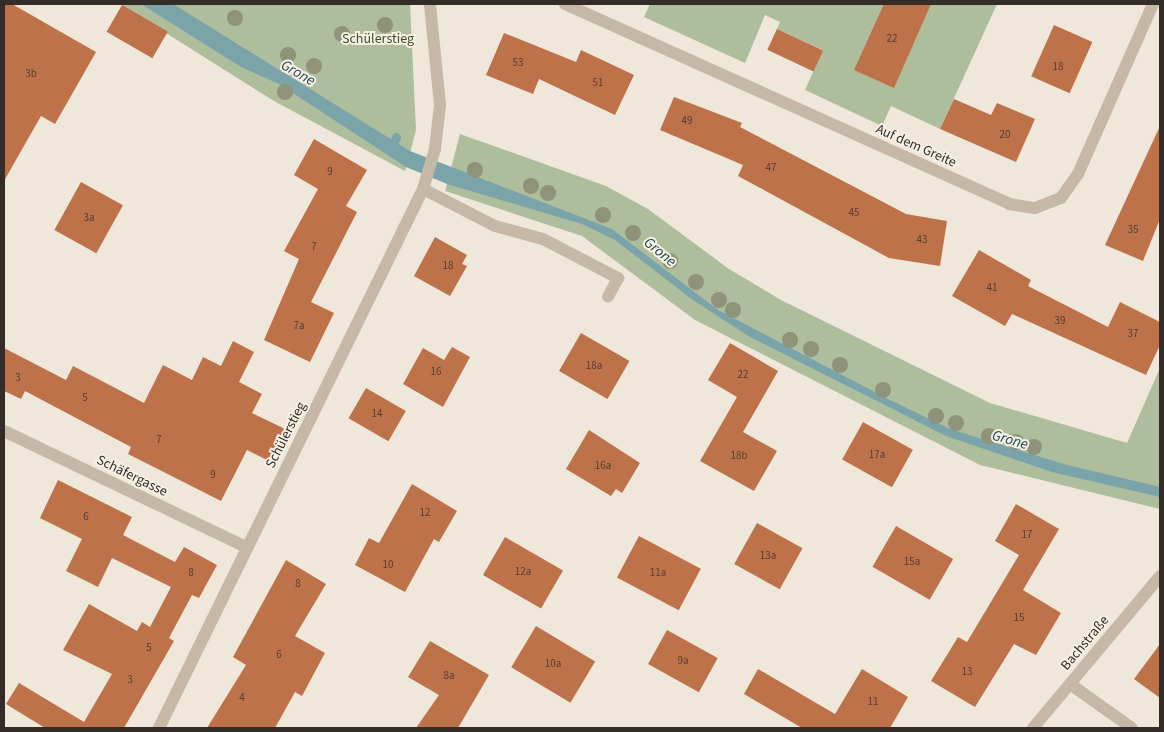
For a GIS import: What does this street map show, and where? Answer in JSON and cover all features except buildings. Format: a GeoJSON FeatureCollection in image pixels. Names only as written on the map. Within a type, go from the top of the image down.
{"type":"FeatureCollection","features":[{"type":"Feature","properties":{"kind":"street","name":"Schülerstieg"},"geometry":{"type":"LineString","coordinates":[[159,728],[425,185],[435,149],[440,105],[430,4]]}},
{"type":"Feature","properties":{"kind":"street","name":"Auf dem Greite"},"geometry":{"type":"LineString","coordinates":[[565,4],[1009,204],[1035,208],[1061,198],[1078,174],[1152,4]]}},
{"type":"Feature","properties":{"kind":"street"},"geometry":{"type":"LineString","coordinates":[[425,185],[495,226],[543,238],[618,278],[608,297]]}},
{"type":"Feature","properties":{"kind":"street","name":"Schäfergasse"},"geometry":{"type":"LineString","coordinates":[[4,431],[246,547]]}},
{"type":"Feature","properties":{"kind":"street","name":"Bachstraße"},"geometry":{"type":"LineString","coordinates":[[1033,728],[1160,576]]}},
{"type":"Feature","properties":{"kind":"street"},"geometry":{"type":"LineString","coordinates":[[1070,684],[1132,728]]}},
{"type":"Feature","properties":{"kind":"green space"},"geometry":{"type":"Polygon","coordinates":[[[120,4],[410,4],[416,130],[405,171],[274,101],[120,4]]]}},
{"type":"Feature","properties":{"kind":"green space"},"geometry":{"type":"Polygon","coordinates":[[[650,4],[997,4],[940,129],[891,106],[882,126],[805,90],[823,50],[777,29],[780,22],[765,15],[745,63],[644,17],[650,4]]]}},
{"type":"Feature","properties":{"kind":"green space"},"geometry":{"type":"Polygon","coordinates":[[[460,134],[606,186],[648,209],[729,269],[781,300],[990,403],[1127,443],[1160,368],[1160,509],[980,465],[695,320],[582,236],[445,191],[460,134]]]}},
{"type":"Feature","properties":{"kind":"water"},"geometry":{"type":"Polygon","coordinates":[[[141,4],[173,4],[410,151],[612,229],[718,310],[890,400],[950,429],[1067,465],[1160,487],[1160,497],[1052,472],[946,436],[750,337],[693,300],[615,240],[582,224],[447,184],[406,167],[279,84],[241,67],[141,4]]]}},
{"type":"Feature","properties":{"kind":"waterway"},"geometry":{"type":"LineString","coordinates":[[391,149],[396,137]]}},
{"type":"Feature","properties":{"kind":"water label","name":"Grone"},"geometry":{"type":"Point","coordinates":[298,73]}},
{"type":"Feature","properties":{"kind":"water label","name":"Grone"},"geometry":{"type":"Point","coordinates":[660,252]}},
{"type":"Feature","properties":{"kind":"water label","name":"Grone"},"geometry":{"type":"Point","coordinates":[1010,440]}}]}
